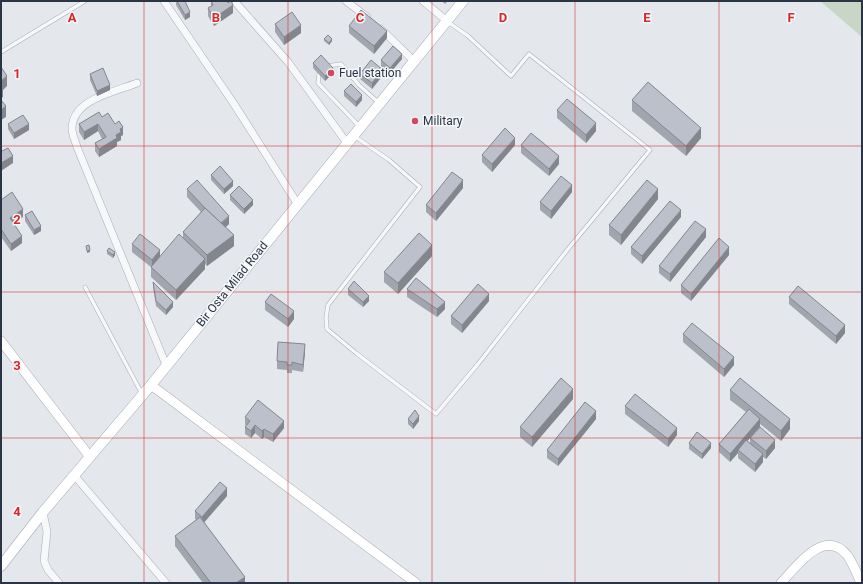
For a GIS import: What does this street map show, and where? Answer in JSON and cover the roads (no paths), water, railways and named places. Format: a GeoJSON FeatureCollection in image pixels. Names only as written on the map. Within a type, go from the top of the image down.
{"type":"FeatureCollection","features":[{"type":"Feature","properties":{"kind":"main road","name":"Bir Osta Milad Road"},"geometry":{"type":"LineString","coordinates":[[1,566],[43,512],[151,385],[297,203],[463,1]]}},
{"type":"Feature","properties":{"kind":"street"},"geometry":{"type":"LineString","coordinates":[[164,1],[234,104],[297,203]]}},
{"type":"Feature","properties":{"kind":"street"},"geometry":{"type":"LineString","coordinates":[[346,1],[369,19],[414,61]]}},
{"type":"Feature","properties":{"kind":"street"},"geometry":{"type":"LineString","coordinates":[[423,1],[447,21]]}},
{"type":"Feature","properties":{"kind":"street"},"geometry":{"type":"LineString","coordinates":[[236,3],[288,62],[350,139]]}},
{"type":"Feature","properties":{"kind":"street"},"geometry":{"type":"LineString","coordinates":[[137,83],[83,105],[75,115],[72,130],[77,147],[166,365]]}},
{"type":"Feature","properties":{"kind":"street"},"geometry":{"type":"LineString","coordinates":[[1,341],[90,457]]}},
{"type":"Feature","properties":{"kind":"street"},"geometry":{"type":"LineString","coordinates":[[151,385],[416,583]]}},
{"type":"Feature","properties":{"kind":"street"},"geometry":{"type":"LineString","coordinates":[[74,475],[166,583]]}},
{"type":"Feature","properties":{"kind":"street"},"geometry":{"type":"LineString","coordinates":[[43,512],[47,532],[44,560],[48,570],[59,583]]}},
{"type":"Feature","properties":{"kind":"street"},"geometry":{"type":"LineString","coordinates":[[781,583],[808,553],[819,547],[828,546],[836,547],[848,557],[861,583]]}},
{"type":"Feature","properties":{"kind":"lane"},"geometry":{"type":"LineString","coordinates":[[1,52],[85,1]]}},
{"type":"Feature","properties":{"kind":"lane"},"geometry":{"type":"LineString","coordinates":[[350,139],[389,160],[420,187],[328,305],[326,318],[327,329],[436,414],[478,364],[568,249],[650,150],[529,54],[511,76],[468,36],[447,21]]}},
{"type":"Feature","properties":{"kind":"lane"},"geometry":{"type":"LineString","coordinates":[[327,66],[341,64],[359,85],[379,103]]}},
{"type":"Feature","properties":{"kind":"lane"},"geometry":{"type":"LineString","coordinates":[[319,74],[318,83],[360,127]]}},
{"type":"Feature","properties":{"kind":"lane"},"geometry":{"type":"LineString","coordinates":[[86,287],[142,395]]}},
{"type":"Feature","properties":{"kind":"place","name":"Fuel station"},"geometry":{"type":"Point","coordinates":[331,73]}},
{"type":"Feature","properties":{"kind":"place","name":"Military"},"geometry":{"type":"Point","coordinates":[415,121]}}]}
